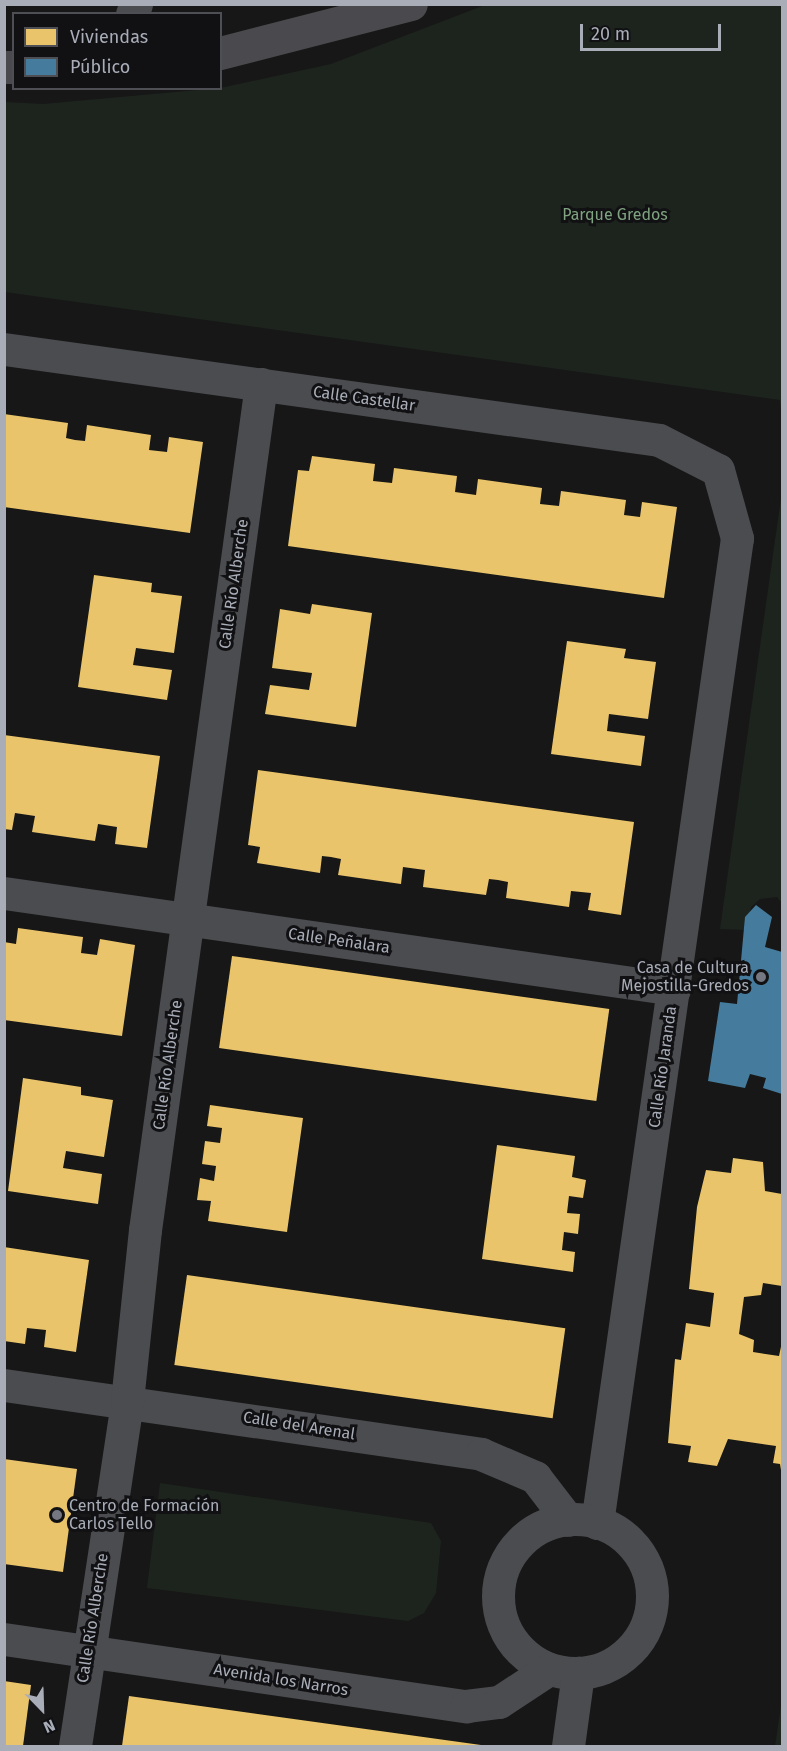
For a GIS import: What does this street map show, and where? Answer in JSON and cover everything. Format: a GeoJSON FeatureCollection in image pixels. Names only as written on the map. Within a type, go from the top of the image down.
{"type":"FeatureCollection","features":[{"type":"Feature","properties":{"kind":"main road"},"geometry":{"type":"LineString","coordinates":[[222,52],[411,4]]}},
{"type":"Feature","properties":{"kind":"street","name":"Calle Castellar"},"geometry":{"type":"LineString","coordinates":[[4,349],[659,440],[718,470]]}},
{"type":"Feature","properties":{"kind":"street","name":"Calle Río Alberche"},"geometry":{"type":"LineString","coordinates":[[75,1746],[128,1401],[188,919],[261,384]]}},
{"type":"Feature","properties":{"kind":"street","name":"Calle Río Jaranda"},"geometry":{"type":"LineString","coordinates":[[582,1522],[674,989],[736,538],[718,470]]}},
{"type":"Feature","properties":{"kind":"street","name":"Calle Peñalara"},"geometry":{"type":"LineString","coordinates":[[4,893],[674,989]]}},
{"type":"Feature","properties":{"kind":"street","name":"Calle del Arenal"},"geometry":{"type":"LineString","coordinates":[[4,1384],[481,1454],[536,1477],[582,1522]]}},
{"type":"Feature","properties":{"kind":"street"},"geometry":{"type":"LineString","coordinates":[[582,1522],[621,1535],[639,1554],[650,1579],[651,1605],[643,1631],[627,1652],[604,1667],[564,1671],[513,1643],[501,1617],[499,1587],[508,1559],[527,1537],[582,1522]]}},
{"type":"Feature","properties":{"kind":"street","name":"Avenida los Narros"},"geometry":{"type":"LineString","coordinates":[[4,1639],[466,1706],[499,1702],[564,1671]]}},
{"type":"Feature","properties":{"kind":"street"},"geometry":{"type":"LineString","coordinates":[[564,1671],[568,1746]]}},
{"type":"Feature","properties":{"kind":"green space","name":"Parque Gredos"},"geometry":{"type":"Polygon","coordinates":[[[485,5],[782,5],[782,420],[780,400],[5,292],[5,102],[43,104],[198,90],[222,90],[222,88],[331,64],[485,5]]]}},
{"type":"Feature","properties":{"kind":"green space"},"geometry":{"type":"Polygon","coordinates":[[[782,491],[782,903],[777,897],[760,899],[751,907],[747,930],[720,929],[782,491]]]}},
{"type":"Feature","properties":{"kind":"green space"},"geometry":{"type":"Polygon","coordinates":[[[160,1483],[431,1523],[441,1541],[436,1593],[424,1613],[408,1621],[147,1588],[160,1483]]]}},
{"type":"Feature","properties":{"kind":"green space"},"geometry":{"type":"Polygon","coordinates":[[[782,1699],[782,1746],[775,1746],[782,1699]]]}},
{"type":"Feature","properties":{"kind":"building: Viviendas"},"geometry":{"type":"Polygon","coordinates":[[[4,414],[68,423],[66,438],[75,440],[85,441],[87,425],[151,435],[149,450],[167,452],[169,437],[203,442],[190,533],[4,507],[4,414]]]}},
{"type":"Feature","properties":{"kind":"building: Viviendas"},"geometry":{"type":"Polygon","coordinates":[[[312,456],[375,464],[373,481],[392,483],[394,468],[457,476],[455,492],[476,495],[478,479],[542,488],[540,504],[559,506],[561,491],[626,500],[624,515],[640,517],[642,502],[677,507],[664,598],[288,546],[298,470],[309,471],[312,456]]]}},
{"type":"Feature","properties":{"kind":"building: Viviendas"},"geometry":{"type":"Polygon","coordinates":[[[94,575],[152,583],[151,592],[182,596],[174,653],[136,648],[133,665],[172,670],[167,700],[78,687],[94,575]]]}},
{"type":"Feature","properties":{"kind":"building: Viviendas"},"geometry":{"type":"Polygon","coordinates":[[[312,604],[372,613],[356,727],[265,714],[270,685],[309,690],[312,673],[272,668],[280,609],[310,614],[312,604]]]}},
{"type":"Feature","properties":{"kind":"building: Viviendas"},"geometry":{"type":"Polygon","coordinates":[[[567,641],[626,649],[624,658],[656,662],[648,719],[609,714],[607,731],[645,736],[641,766],[551,754],[567,641]]]}},
{"type":"Feature","properties":{"kind":"building: Viviendas"},"geometry":{"type":"Polygon","coordinates":[[[4,735],[160,756],[147,848],[115,844],[117,827],[98,824],[95,841],[32,832],[35,816],[15,813],[12,830],[4,829],[4,735]]]}},
{"type":"Feature","properties":{"kind":"building: Viviendas"},"geometry":{"type":"Polygon","coordinates":[[[258,770],[634,822],[621,915],[588,910],[591,893],[571,891],[569,907],[506,898],[508,882],[498,880],[489,879],[486,895],[423,887],[425,870],[403,867],[401,884],[338,875],[341,859],[331,857],[322,856],[320,873],[257,863],[260,847],[248,845],[258,770]]]}},
{"type":"Feature","properties":{"kind":"building: Viviendas"},"geometry":{"type":"Polygon","coordinates":[[[18,928],[83,937],[81,953],[97,955],[100,939],[135,945],[122,1036],[4,1020],[4,942],[16,944],[18,928]]]}},
{"type":"Feature","properties":{"kind":"building: Viviendas"},"geometry":{"type":"Polygon","coordinates":[[[232,956],[609,1009],[596,1101],[219,1048],[232,956]]]}},
{"type":"Feature","properties":{"kind":"building: Viviendas"},"geometry":{"type":"Polygon","coordinates":[[[23,1078],[81,1087],[81,1095],[113,1100],[104,1157],[66,1151],[63,1168],[102,1174],[98,1204],[8,1191],[23,1078]]]}},
{"type":"Feature","properties":{"kind":"building: Viviendas"},"geometry":{"type":"Polygon","coordinates":[[[210,1105],[303,1118],[287,1232],[208,1221],[211,1201],[197,1200],[200,1178],[214,1181],[216,1166],[202,1164],[205,1141],[220,1143],[222,1128],[207,1126],[210,1105]]]}},
{"type":"Feature","properties":{"kind":"building: Viviendas"},"geometry":{"type":"Polygon","coordinates":[[[497,1145],[575,1156],[572,1177],[586,1180],[583,1198],[569,1196],[567,1213],[580,1214],[578,1234],[564,1232],[562,1250],[575,1252],[573,1272],[482,1259],[497,1145]]]}},
{"type":"Feature","properties":{"kind":"building: Viviendas"},"geometry":{"type":"Polygon","coordinates":[[[733,1158],[763,1162],[765,1191],[782,1194],[782,1286],[763,1283],[761,1295],[744,1297],[739,1334],[754,1340],[753,1352],[779,1356],[782,1342],[782,1476],[780,1464],[773,1463],[776,1446],[728,1439],[717,1466],[688,1462],[691,1446],[668,1443],[675,1359],[681,1360],[686,1323],[710,1327],[714,1293],[689,1289],[697,1207],[706,1170],[731,1173],[733,1158]]]}},
{"type":"Feature","properties":{"kind":"building: Viviendas"},"geometry":{"type":"Polygon","coordinates":[[[4,1247],[89,1260],[76,1352],[44,1347],[46,1330],[27,1328],[25,1344],[4,1341],[4,1247]]]}},
{"type":"Feature","properties":{"kind":"building: Viviendas"},"geometry":{"type":"Polygon","coordinates":[[[187,1275],[565,1328],[553,1418],[174,1365],[187,1275]]]}},
{"type":"Feature","properties":{"kind":"building: Viviendas"},"geometry":{"type":"Polygon","coordinates":[[[4,1459],[77,1469],[63,1572],[4,1564],[4,1459]]]}},
{"type":"Feature","properties":{"kind":"building: Viviendas"},"geometry":{"type":"Polygon","coordinates":[[[4,1681],[31,1685],[23,1746],[4,1746],[4,1681]]]}},
{"type":"Feature","properties":{"kind":"building: Viviendas"},"geometry":{"type":"Polygon","coordinates":[[[129,1696],[481,1745],[481,1746],[122,1746],[129,1696]]]}},
{"type":"Feature","properties":{"kind":"building: Público","name":"Casa de Cultura Mejostilla-Gredos"},"geometry":{"type":"Polygon","coordinates":[[[756,905],[772,917],[765,947],[782,952],[782,1094],[763,1088],[766,1078],[750,1074],[745,1088],[708,1081],[720,1002],[737,1004],[745,917],[756,905]]]}},
{"type":"Feature","properties":{"kind":"place","name":"Casa de Cultura Mejostilla-Gredos"},"geometry":{"type":"Point","coordinates":[761,977]}},
{"type":"Feature","properties":{"kind":"place","name":"Centro de Formación Carlos Tello"},"geometry":{"type":"Point","coordinates":[57,1515]}}]}
